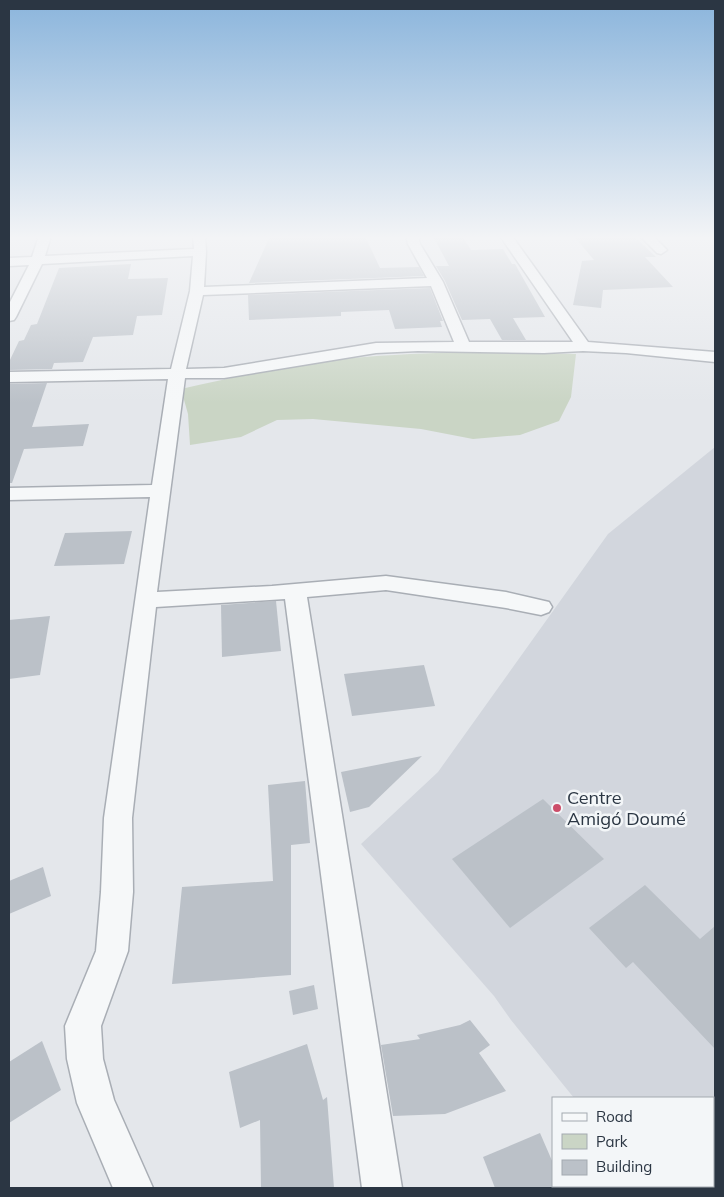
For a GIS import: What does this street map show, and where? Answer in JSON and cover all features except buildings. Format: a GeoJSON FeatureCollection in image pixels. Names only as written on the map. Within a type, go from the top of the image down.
{"type":"FeatureCollection","features":[{"type":"Feature","properties":{"kind":"street"},"geometry":{"type":"LineString","coordinates":[[9,317],[22,292]]}},
{"type":"Feature","properties":{"kind":"street"},"geometry":{"type":"LineString","coordinates":[[133,1188],[96,1103],[84,1060],[83,1026],[112,951],[117,892],[118,818],[145,600],[177,375],[196,292]]}},
{"type":"Feature","properties":{"kind":"street"},"geometry":{"type":"LineString","coordinates":[[440,292],[464,347]]}},
{"type":"Feature","properties":{"kind":"street"},"geometry":{"type":"LineString","coordinates":[[545,292],[583,346]]}},
{"type":"Feature","properties":{"kind":"street"},"geometry":{"type":"LineString","coordinates":[[9,377],[224,373],[376,348],[544,348],[583,346],[626,348],[715,357]]}},
{"type":"Feature","properties":{"kind":"street"},"geometry":{"type":"LineString","coordinates":[[9,494],[161,490]]}},
{"type":"Feature","properties":{"kind":"street"},"geometry":{"type":"LineString","coordinates":[[145,600],[295,591],[386,583],[506,600],[541,607]]}},
{"type":"Feature","properties":{"kind":"street"},"geometry":{"type":"LineString","coordinates":[[295,591],[382,1188]]}},
{"type":"Feature","properties":{"kind":"shaded area","name":"Centre Amigó Doumé"},"geometry":{"type":"Polygon","coordinates":[[[715,447],[715,1188],[644,1187],[714,1187],[714,1097],[573,1097],[494,996],[361,844],[438,772],[608,534],[715,447]]]}},
{"type":"Feature","properties":{"kind":"green space"},"geometry":{"type":"Polygon","coordinates":[[[456,352],[576,354],[571,397],[559,421],[520,435],[473,439],[421,429],[313,419],[277,420],[241,437],[190,445],[188,414],[181,389],[315,363],[365,357],[456,352]]]}},
{"type":"Feature","properties":{"kind":"place","name":"Centre Amigó Doumé"},"geometry":{"type":"Point","coordinates":[557,808]}}]}
